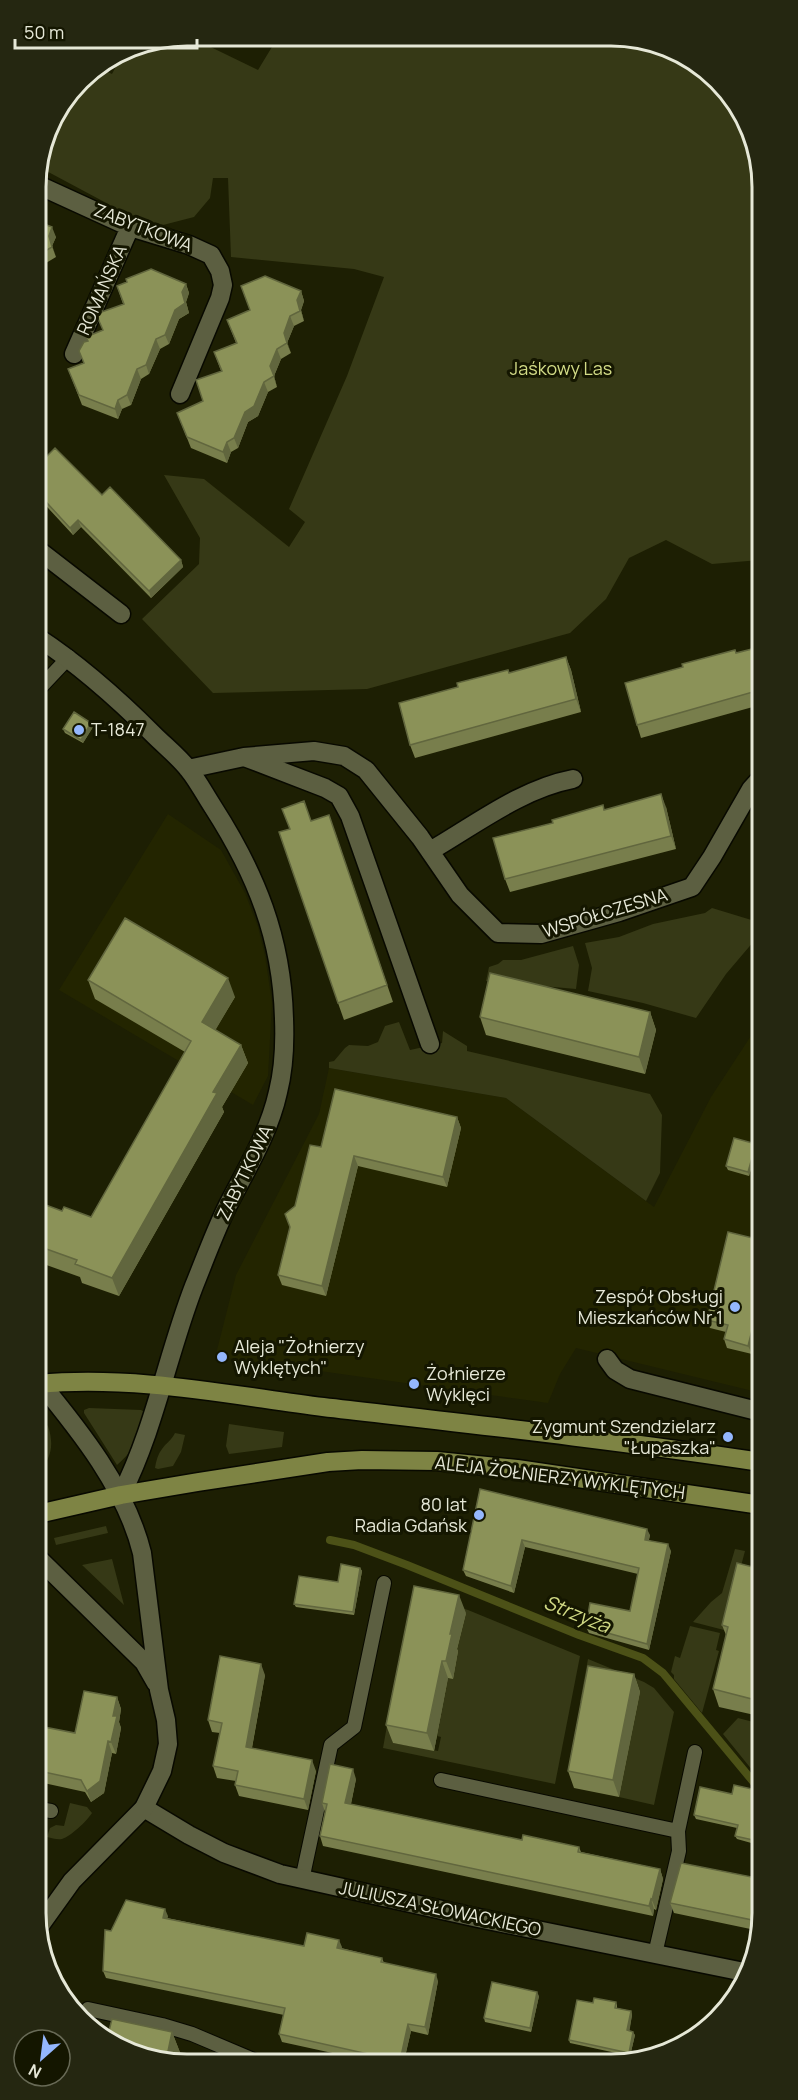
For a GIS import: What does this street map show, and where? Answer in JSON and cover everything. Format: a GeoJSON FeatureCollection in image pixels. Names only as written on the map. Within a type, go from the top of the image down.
{"type":"FeatureCollection","features":[{"type":"Feature","properties":{"kind":"main road"},"geometry":{"type":"LineString","coordinates":[[46,1383],[80,1381],[163,1386],[643,1444],[751,1461]]}},
{"type":"Feature","properties":{"kind":"main road","name":"ALEJA ŻOŁNIERZY WYKLĘTYCH"},"geometry":{"type":"LineString","coordinates":[[46,1512],[121,1495],[328,1462],[399,1460],[517,1469],[751,1504]]}},
{"type":"Feature","properties":{"kind":"street","name":"ZABYTKOWA"},"geometry":{"type":"LineString","coordinates":[[47,189],[130,227],[189,245],[211,255],[220,271],[223,285],[220,298],[180,394]]}},
{"type":"Feature","properties":{"kind":"street","name":"ROMAŃSKA"},"geometry":{"type":"LineString","coordinates":[[74,354],[130,227]]}},
{"type":"Feature","properties":{"kind":"street"},"geometry":{"type":"LineString","coordinates":[[47,557],[121,614]]}},
{"type":"Feature","properties":{"kind":"street","name":"ZABYTKOWA"},"geometry":{"type":"LineString","coordinates":[[47,643],[69,657],[126,706],[188,769],[236,844],[260,892],[271,926],[284,1000],[285,1048],[279,1090],[269,1125],[227,1208],[200,1272],[177,1334],[152,1422],[121,1495]]}},
{"type":"Feature","properties":{"kind":"street","name":"WSPÓŁCZESNA"},"geometry":{"type":"LineString","coordinates":[[188,769],[244,757],[314,751],[344,756],[366,770],[430,851],[460,895],[498,933],[541,934],[619,912],[692,887],[752,787]]}},
{"type":"Feature","properties":{"kind":"street"},"geometry":{"type":"LineString","coordinates":[[244,757],[326,788],[339,796],[350,816],[430,1044]]}},
{"type":"Feature","properties":{"kind":"street"},"geometry":{"type":"LineString","coordinates":[[430,851],[517,799],[556,782],[573,779]]}},
{"type":"Feature","properties":{"kind":"street"},"geometry":{"type":"LineString","coordinates":[[607,1359],[615,1370],[630,1379],[751,1410]]}},
{"type":"Feature","properties":{"kind":"street"},"geometry":{"type":"LineString","coordinates":[[46,1392],[85,1442],[121,1495],[138,1537],[168,1744],[162,1772],[144,1808],[72,1881],[46,1917]]}},
{"type":"Feature","properties":{"kind":"street"},"geometry":{"type":"LineString","coordinates":[[46,1566],[144,1662],[159,1690]]}},
{"type":"Feature","properties":{"kind":"street","name":"JULIUSZA SŁOWACKIEGO"},"geometry":{"type":"LineString","coordinates":[[144,1808],[224,1853],[280,1874],[739,1971]]}},
{"type":"Feature","properties":{"kind":"lane"},"geometry":{"type":"LineString","coordinates":[[47,681],[69,657]]}},
{"type":"Feature","properties":{"kind":"lane"},"geometry":{"type":"LineString","coordinates":[[302,1880],[331,1745],[354,1727],[384,1583]]}},
{"type":"Feature","properties":{"kind":"lane"},"geometry":{"type":"LineString","coordinates":[[655,1954],[679,1851],[678,1831],[695,1752]]}},
{"type":"Feature","properties":{"kind":"lane"},"geometry":{"type":"LineString","coordinates":[[441,1780],[678,1831]]}},
{"type":"Feature","properties":{"kind":"lane"},"geometry":{"type":"LineString","coordinates":[[88,2009],[162,2025],[192,2034],[239,2054]]}},
{"type":"Feature","properties":{"kind":"shaded area"},"geometry":{"type":"Polygon","coordinates":[[[168,814],[221,850],[245,893],[258,927],[272,1003],[268,1076],[253,1105],[59,990],[168,814]]]}},
{"type":"Feature","properties":{"kind":"shaded area"},"geometry":{"type":"Polygon","coordinates":[[[752,1035],[751,1391],[576,1348],[560,1374],[548,1403],[220,1357],[216,1354],[236,1275],[319,1114],[329,1068],[506,1098],[654,1207],[711,1097],[752,1035]]]}},
{"type":"Feature","properties":{"kind":"green space","name":"Jaśkowy Las"},"geometry":{"type":"Polygon","coordinates":[[[188,46],[209,46],[258,70],[273,46],[610,46],[647,51],[681,65],[696,76],[710,88],[733,117],[749,160],[752,188],[752,561],[712,564],[666,540],[629,558],[606,599],[570,633],[367,689],[213,693],[142,619],[199,564],[200,538],[164,475],[204,479],[289,547],[305,522],[289,509],[347,376],[384,277],[354,269],[231,257],[228,178],[213,178],[210,198],[194,217],[163,225],[125,213],[48,172],[54,142],[70,109],[95,81],[107,72],[112,74],[117,65],[142,54],[160,49],[188,46]]]}},
{"type":"Feature","properties":{"kind":"green space"},"geometry":{"type":"Polygon","coordinates":[[[712,908],[752,920],[752,944],[726,974],[696,1018],[588,991],[592,968],[585,943],[619,937],[653,924],[705,913],[712,908]]]}},
{"type":"Feature","properties":{"kind":"green space"},"geometry":{"type":"Polygon","coordinates":[[[573,946],[579,965],[576,989],[486,981],[489,967],[503,960],[521,960],[573,946]]]}},
{"type":"Feature","properties":{"kind":"green space"},"geometry":{"type":"Polygon","coordinates":[[[399,1022],[410,1050],[442,1043],[443,1031],[467,1046],[467,1051],[650,1094],[662,1115],[660,1173],[646,1201],[506,1098],[329,1068],[329,1062],[334,1061],[349,1045],[368,1046],[378,1042],[385,1026],[399,1022]]]}},
{"type":"Feature","properties":{"kind":"green space"},"geometry":{"type":"Polygon","coordinates":[[[89,1408],[141,1410],[146,1413],[133,1448],[117,1465],[84,1413],[84,1410],[89,1408]]]}},
{"type":"Feature","properties":{"kind":"green space"},"geometry":{"type":"Polygon","coordinates":[[[229,1424],[284,1432],[282,1447],[229,1454],[226,1446],[229,1424]]]}},
{"type":"Feature","properties":{"kind":"green space"},"geometry":{"type":"Polygon","coordinates":[[[46,1425],[51,1439],[46,1461],[46,1425]]]}},
{"type":"Feature","properties":{"kind":"green space"},"geometry":{"type":"Polygon","coordinates":[[[175,1433],[185,1435],[181,1452],[173,1466],[155,1468],[159,1453],[175,1433]]]}},
{"type":"Feature","properties":{"kind":"green space"},"geometry":{"type":"Polygon","coordinates":[[[106,1526],[108,1533],[56,1545],[54,1538],[106,1526]]]}},
{"type":"Feature","properties":{"kind":"green space"},"geometry":{"type":"Polygon","coordinates":[[[735,1549],[745,1551],[724,1630],[693,1622],[722,1593],[735,1549]]]}},
{"type":"Feature","properties":{"kind":"green space"},"geometry":{"type":"Polygon","coordinates":[[[112,1559],[124,1605],[82,1565],[112,1559]]]}},
{"type":"Feature","properties":{"kind":"green space"},"geometry":{"type":"Polygon","coordinates":[[[418,1595],[468,1610],[580,1656],[555,1784],[383,1748],[388,1720],[393,1743],[438,1751],[441,1737],[437,1736],[448,1678],[453,1678],[418,1595]]]}},
{"type":"Feature","properties":{"kind":"green space"},"geometry":{"type":"Polygon","coordinates":[[[690,1626],[720,1633],[716,1650],[719,1651],[702,1713],[674,1679],[671,1672],[675,1656],[680,1658],[690,1626]]]}},
{"type":"Feature","properties":{"kind":"green space"},"geometry":{"type":"Polygon","coordinates":[[[588,1659],[654,1688],[674,1712],[654,1805],[619,1797],[640,1692],[590,1705],[580,1702],[588,1659]]]}},
{"type":"Feature","properties":{"kind":"green space"},"geometry":{"type":"Polygon","coordinates":[[[738,1718],[751,1721],[751,1769],[723,1734],[738,1718]]]}},
{"type":"Feature","properties":{"kind":"green space"},"geometry":{"type":"Polygon","coordinates":[[[70,1803],[87,1807],[92,1813],[66,1837],[58,1839],[47,1837],[50,1828],[56,1825],[64,1826],[70,1803]]]}},
{"type":"Feature","properties":{"kind":"building"},"geometry":{"type":"Polygon","coordinates":[[[47,225],[52,227],[49,236],[52,247],[47,250],[47,225]]]}},
{"type":"Feature","properties":{"kind":"building"},"geometry":{"type":"Polygon","coordinates":[[[151,269],[186,284],[182,292],[185,303],[175,310],[165,335],[156,339],[146,365],[137,369],[127,395],[118,400],[115,409],[79,395],[68,369],[84,363],[79,351],[84,342],[88,341],[86,337],[103,330],[96,314],[124,304],[117,286],[127,282],[126,279],[151,269]]]}},
{"type":"Feature","properties":{"kind":"building"},"geometry":{"type":"Polygon","coordinates":[[[265,276],[301,291],[297,300],[300,311],[290,316],[284,333],[287,343],[277,349],[270,366],[274,376],[264,382],[254,406],[245,412],[234,438],[227,442],[223,452],[187,437],[177,413],[203,401],[196,380],[222,371],[214,352],[237,343],[227,320],[250,310],[241,286],[265,276]]]}},
{"type":"Feature","properties":{"kind":"building"},"geometry":{"type":"Polygon","coordinates":[[[55,448],[102,495],[110,487],[181,560],[149,591],[78,520],[70,528],[47,503],[47,456],[55,448]]]}},
{"type":"Feature","properties":{"kind":"building"},"geometry":{"type":"Polygon","coordinates":[[[752,649],[752,692],[637,725],[625,683],[683,667],[682,664],[735,650],[736,653],[752,649]]]}},
{"type":"Feature","properties":{"kind":"building"},"geometry":{"type":"Polygon","coordinates":[[[566,657],[576,699],[410,745],[399,703],[458,687],[457,683],[508,670],[509,673],[566,657]]]}},
{"type":"Feature","properties":{"kind":"building","name":"T-1847"},"geometry":{"type":"Polygon","coordinates":[[[74,712],[91,723],[81,740],[63,729],[74,712]]]}},
{"type":"Feature","properties":{"kind":"building"},"geometry":{"type":"Polygon","coordinates":[[[661,794],[671,836],[505,879],[493,838],[553,823],[552,820],[603,805],[604,810],[661,794]]]}},
{"type":"Feature","properties":{"kind":"building"},"geometry":{"type":"Polygon","coordinates":[[[304,801],[311,821],[329,815],[387,985],[338,1003],[279,832],[290,829],[282,809],[304,801]]]}},
{"type":"Feature","properties":{"kind":"building"},"geometry":{"type":"Polygon","coordinates":[[[125,918],[228,978],[202,1022],[241,1045],[213,1092],[217,1093],[112,1278],[75,1264],[77,1260],[46,1249],[46,1205],[62,1211],[64,1207],[91,1217],[191,1041],[88,980],[125,918]]]}},
{"type":"Feature","properties":{"kind":"building"},"geometry":{"type":"Polygon","coordinates":[[[490,973],[650,1012],[639,1057],[480,1017],[490,973]]]}},
{"type":"Feature","properties":{"kind":"building"},"geometry":{"type":"Polygon","coordinates":[[[335,1089],[457,1117],[443,1177],[354,1156],[322,1286],[278,1275],[290,1227],[285,1214],[295,1206],[310,1145],[321,1147],[335,1089]]]}},
{"type":"Feature","properties":{"kind":"building"},"geometry":{"type":"Polygon","coordinates":[[[734,1138],[751,1143],[751,1160],[748,1172],[726,1166],[734,1138]]]}},
{"type":"Feature","properties":{"kind":"building"},"geometry":{"type":"Polygon","coordinates":[[[728,1232],[751,1238],[751,1333],[748,1346],[724,1339],[728,1325],[707,1320],[728,1232]]]}},
{"type":"Feature","properties":{"kind":"building"},"geometry":{"type":"Polygon","coordinates":[[[480,1489],[647,1529],[645,1540],[668,1544],[647,1644],[586,1627],[590,1603],[630,1611],[639,1568],[522,1540],[511,1586],[463,1570],[480,1489]]]}},
{"type":"Feature","properties":{"kind":"building"},"geometry":{"type":"Polygon","coordinates":[[[737,1563],[751,1567],[751,1699],[713,1689],[728,1627],[722,1625],[737,1563]]]}},
{"type":"Feature","properties":{"kind":"building"},"geometry":{"type":"Polygon","coordinates":[[[341,1564],[360,1568],[353,1612],[294,1604],[299,1576],[338,1582],[341,1564]]]}},
{"type":"Feature","properties":{"kind":"building"},"geometry":{"type":"Polygon","coordinates":[[[414,1586],[459,1595],[446,1661],[442,1661],[427,1733],[386,1725],[414,1586]]]}},
{"type":"Feature","properties":{"kind":"building"},"geometry":{"type":"Polygon","coordinates":[[[220,1656],[261,1664],[246,1747],[312,1760],[304,1799],[235,1785],[238,1771],[213,1766],[222,1723],[208,1720],[220,1656]]]}},
{"type":"Feature","properties":{"kind":"building"},"geometry":{"type":"Polygon","coordinates":[[[588,1666],[634,1674],[613,1780],[568,1771],[588,1666]]]}},
{"type":"Feature","properties":{"kind":"building"},"geometry":{"type":"Polygon","coordinates":[[[84,1691],[117,1697],[113,1716],[117,1716],[111,1742],[108,1741],[100,1781],[87,1791],[81,1780],[46,1773],[46,1727],[75,1733],[84,1691]]]}},
{"type":"Feature","properties":{"kind":"building"},"geometry":{"type":"Polygon","coordinates":[[[330,1764],[353,1769],[345,1803],[522,1840],[523,1835],[579,1847],[578,1852],[660,1869],[652,1900],[649,1906],[320,1836],[327,1804],[322,1803],[330,1764]]]}},
{"type":"Feature","properties":{"kind":"building"},"geometry":{"type":"Polygon","coordinates":[[[734,1785],[751,1789],[751,1840],[735,1836],[738,1825],[694,1815],[700,1787],[732,1794],[734,1785]]]}},
{"type":"Feature","properties":{"kind":"building"},"geometry":{"type":"Polygon","coordinates":[[[681,1863],[751,1877],[751,1920],[670,1903],[681,1863]]]}},
{"type":"Feature","properties":{"kind":"building"},"geometry":{"type":"Polygon","coordinates":[[[126,1900],[165,1909],[163,1918],[304,1946],[307,1933],[339,1940],[337,1948],[382,1958],[381,1962],[436,1974],[425,2027],[408,2024],[402,2054],[368,2054],[279,2034],[285,2008],[103,1971],[105,1930],[111,1931],[126,1900]]]}},
{"type":"Feature","properties":{"kind":"building"},"geometry":{"type":"Polygon","coordinates":[[[492,1982],[537,1992],[530,2028],[484,2018],[492,1982]]]}},
{"type":"Feature","properties":{"kind":"building"},"geometry":{"type":"Polygon","coordinates":[[[594,1998],[616,2002],[615,2008],[631,2011],[627,2030],[633,2032],[629,2052],[569,2040],[577,2000],[593,2003],[594,1998]]]}},
{"type":"Feature","properties":{"kind":"building"},"geometry":{"type":"Polygon","coordinates":[[[112,2019],[172,2032],[168,2052],[134,2043],[109,2029],[112,2019]]]}},
{"type":"Feature","properties":{"kind":"waterway","name":"Strzyża"},"geometry":{"type":"LineString","coordinates":[[330,1540],[354,1545],[579,1635],[643,1658],[663,1673],[751,1779]]}},
{"type":"Feature","properties":{"kind":"place","name":"T-1847"},"geometry":{"type":"Point","coordinates":[79,730]}},
{"type":"Feature","properties":{"kind":"place","name":"Zespół Obsługi Mieszkańców Nr 1"},"geometry":{"type":"Point","coordinates":[735,1307]}},
{"type":"Feature","properties":{"kind":"place","name":"Aleja \"Żołnierzy Wyklętych\""},"geometry":{"type":"Point","coordinates":[222,1357]}},
{"type":"Feature","properties":{"kind":"place","name":"Żołnierze Wyklęci"},"geometry":{"type":"Point","coordinates":[414,1384]}},
{"type":"Feature","properties":{"kind":"place","name":"Zygmunt Szendzielarz \"Łupaszka\""},"geometry":{"type":"Point","coordinates":[728,1437]}},
{"type":"Feature","properties":{"kind":"place","name":"80 lat Radia Gdańsk"},"geometry":{"type":"Point","coordinates":[479,1515]}}]}
